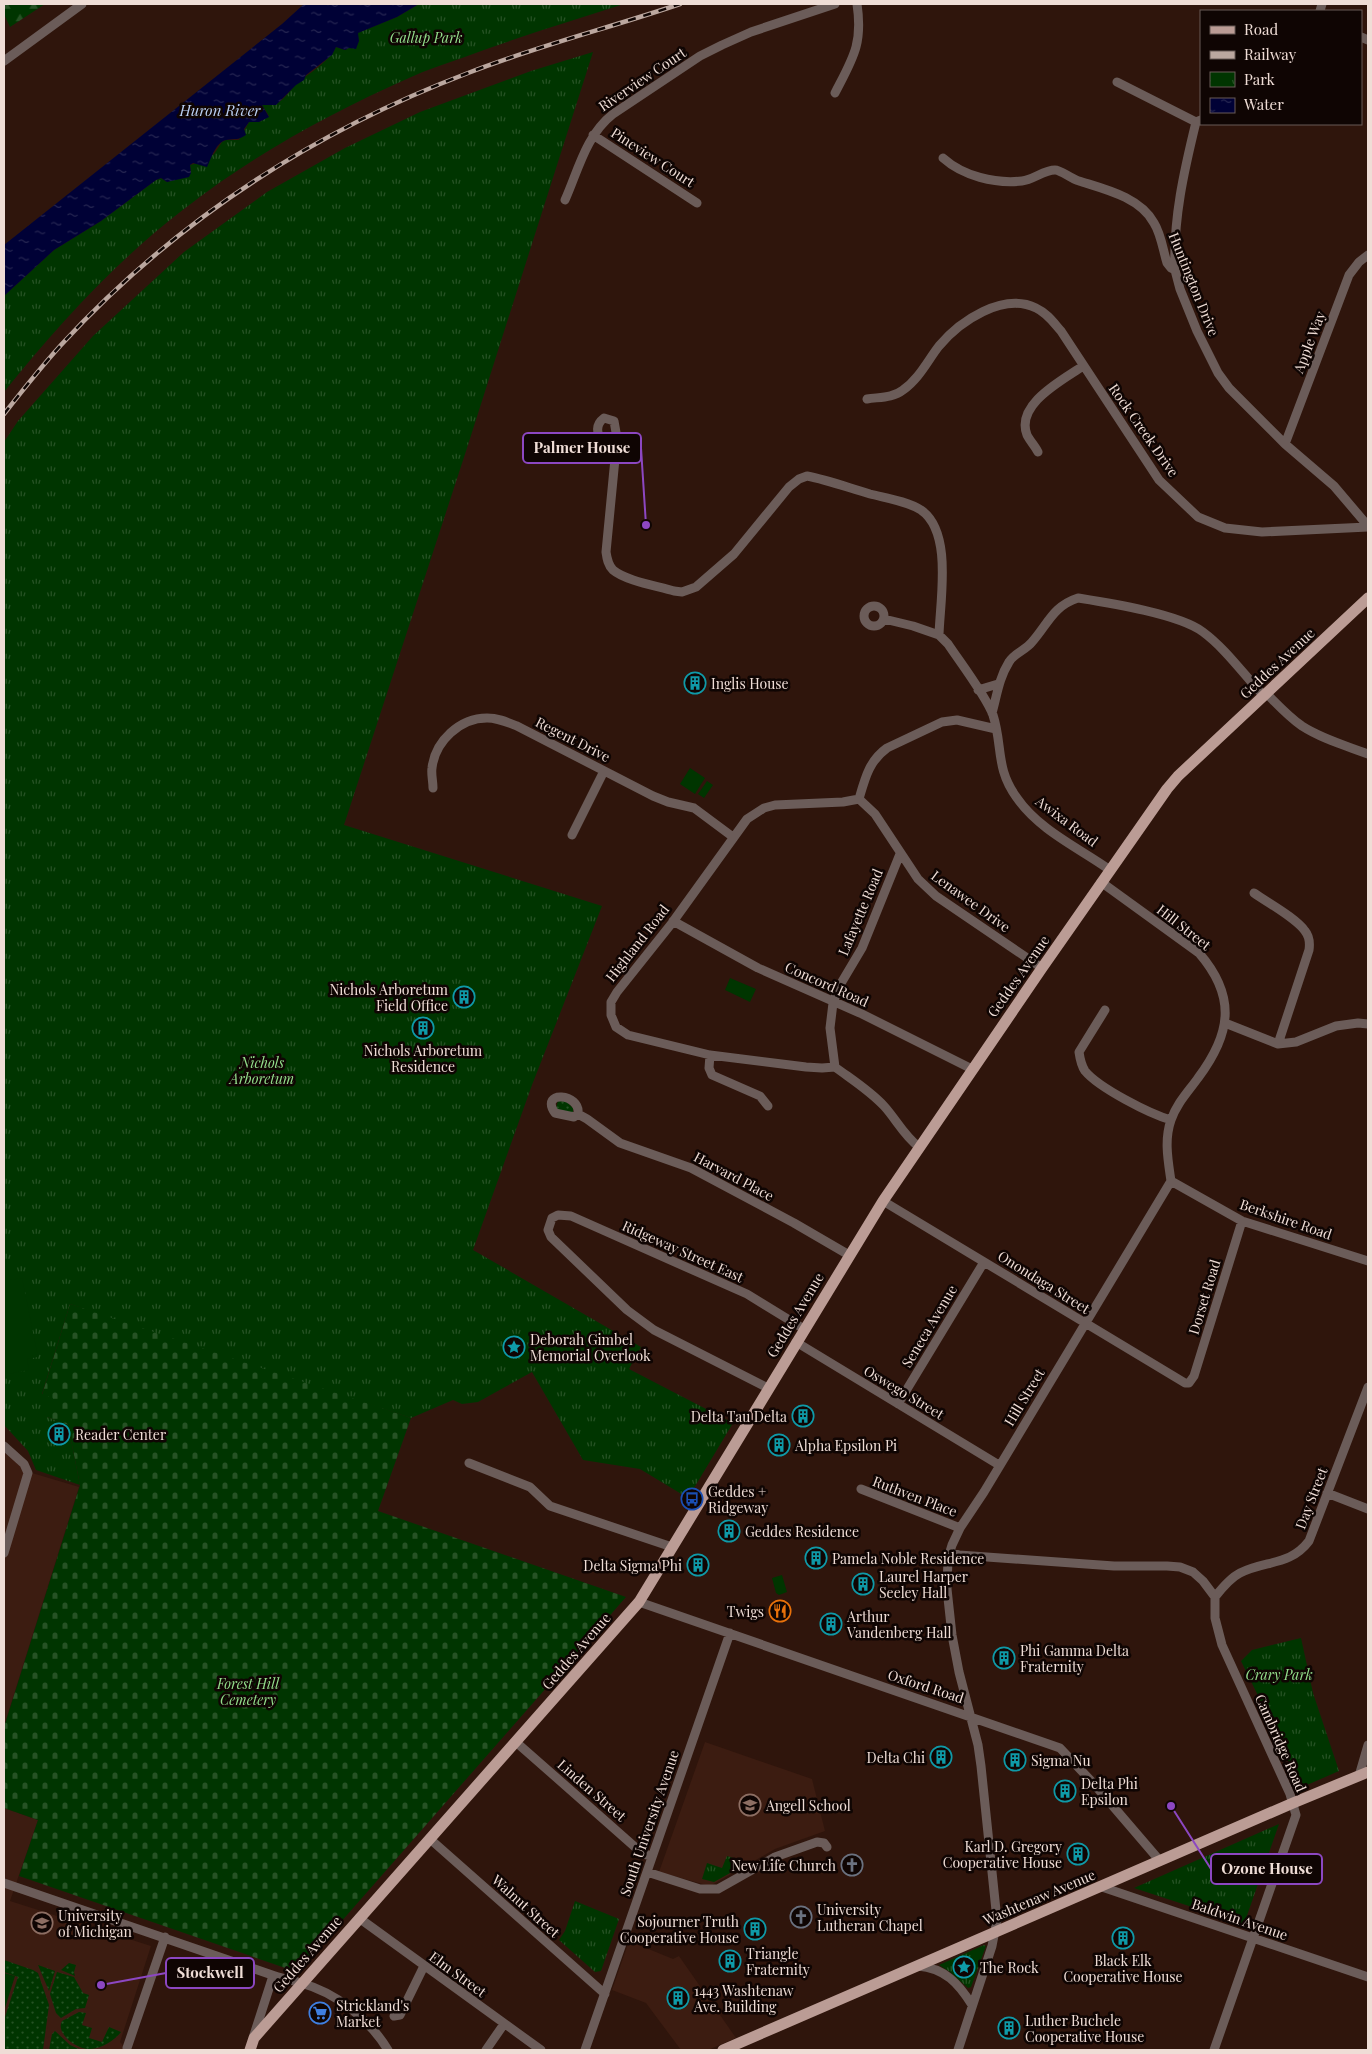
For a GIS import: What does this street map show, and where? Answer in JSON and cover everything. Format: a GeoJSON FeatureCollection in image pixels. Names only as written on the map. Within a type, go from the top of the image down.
{"type":"FeatureCollection","features":[{"type":"Feature","properties":{"kind":"main road","name":"Geddes Avenue"},"geometry":{"type":"LineString","coordinates":[[250,2050],[254,2038],[639,1602],[848,1255],[972,1069],[1155,805],[1178,776],[1368,598]]}},
{"type":"Feature","properties":{"kind":"main road","name":"Washtenaw Avenue"},"geometry":{"type":"LineString","coordinates":[[723,2050],[1102,1887],[1293,1802],[1364,1774]]}},
{"type":"Feature","properties":{"kind":"street"},"geometry":{"type":"LineString","coordinates":[[4,61],[82,4]]}},
{"type":"Feature","properties":{"kind":"street","name":"Riverview Court"},"geometry":{"type":"LineString","coordinates":[[564,200],[594,135],[603,122],[618,110],[700,56],[751,32],[835,4]]}},
{"type":"Feature","properties":{"kind":"street"},"geometry":{"type":"LineString","coordinates":[[835,93],[854,58],[858,44],[860,24],[857,4]]}},
{"type":"Feature","properties":{"kind":"street"},"geometry":{"type":"LineString","coordinates":[[1117,82],[1198,121],[1185,169],[1176,221],[1175,270]]}},
{"type":"Feature","properties":{"kind":"street","name":"Pineview Court"},"geometry":{"type":"LineString","coordinates":[[594,135],[697,203]]}},
{"type":"Feature","properties":{"kind":"street","name":"Huntington Drive"},"geometry":{"type":"LineString","coordinates":[[943,158],[964,172],[995,180],[1023,181],[1053,170],[1059,171],[1066,177],[1101,188],[1131,201],[1148,213],[1155,224],[1167,263],[1175,270],[1187,309],[1218,373],[1229,388],[1285,444],[1334,486],[1368,526]]}},
{"type":"Feature","properties":{"kind":"street","name":"Apple Way"},"geometry":{"type":"LineString","coordinates":[[1285,444],[1346,284],[1359,262],[1368,255]]}},
{"type":"Feature","properties":{"kind":"street","name":"Rock Creek Drive"},"geometry":{"type":"LineString","coordinates":[[867,399],[894,396],[904,390],[939,346],[957,327],[975,315],[999,306],[1018,304],[1036,308],[1048,317],[1061,331],[1159,480],[1198,517],[1225,528],[1262,532],[1368,526]]}},
{"type":"Feature","properties":{"kind":"street"},"geometry":{"type":"LineString","coordinates":[[1038,452],[1027,435],[1025,425],[1028,414],[1041,395],[1083,366]]}},
{"type":"Feature","properties":{"kind":"street"},"geometry":{"type":"LineString","coordinates":[[614,458],[606,552],[608,562],[613,570],[622,576],[674,591],[682,592],[696,587],[734,554],[789,487],[798,479],[807,476],[912,506],[929,516],[938,535],[942,562],[939,635]]}},
{"type":"Feature","properties":{"kind":"street"},"geometry":{"type":"LineString","coordinates":[[992,713],[998,684],[1010,660],[1031,644],[1052,615],[1065,602],[1078,598],[1178,620],[1202,631],[1266,695],[1303,726],[1319,735],[1368,754]]}},
{"type":"Feature","properties":{"kind":"street"},"geometry":{"type":"LineString","coordinates":[[884,619],[939,635],[948,644],[992,713]]}},
{"type":"Feature","properties":{"kind":"street"},"geometry":{"type":"LineString","coordinates":[[978,690],[998,684]]}},
{"type":"Feature","properties":{"kind":"street","name":"Awixa Road"},"geometry":{"type":"LineString","coordinates":[[992,713],[1001,766],[1016,798],[1027,811],[1045,826],[1110,870]]}},
{"type":"Feature","properties":{"kind":"street","name":"Regent Drive"},"geometry":{"type":"LineString","coordinates":[[433,788],[432,769],[435,755],[441,743],[455,728],[466,722],[487,718],[500,719],[653,796],[668,802],[694,808],[733,837]]}},
{"type":"Feature","properties":{"kind":"street"},"geometry":{"type":"LineString","coordinates":[[859,799],[869,767],[879,754],[887,748],[950,720],[996,729]]}},
{"type":"Feature","properties":{"kind":"street"},"geometry":{"type":"LineString","coordinates":[[572,835],[604,771]]}},
{"type":"Feature","properties":{"kind":"street","name":"Highland Road"},"geometry":{"type":"LineString","coordinates":[[835,1066],[822,1068],[806,1067],[710,1055],[628,1035],[616,1027],[611,1015],[613,997],[673,921],[746,819],[764,808],[775,805],[844,802],[859,799]]}},
{"type":"Feature","properties":{"kind":"street","name":"Lenawee Drive"},"geometry":{"type":"LineString","coordinates":[[859,799],[875,814],[918,879],[936,896],[1042,968]]}},
{"type":"Feature","properties":{"kind":"street","name":"Lafayette Road"},"geometry":{"type":"LineString","coordinates":[[835,1066],[830,1028],[833,1003],[840,985],[862,948],[900,854]]}},
{"type":"Feature","properties":{"kind":"street","name":"Hill Street"},"geometry":{"type":"LineString","coordinates":[[958,2050],[995,1932],[997,1920],[981,1766],[959,1672],[949,1612],[947,1588],[950,1552],[960,1528],[1171,1180],[1166,1145],[1171,1120],[1184,1096],[1210,1061],[1225,1023],[1226,1010],[1217,980],[1209,965],[1199,953],[1101,882]]}},
{"type":"Feature","properties":{"kind":"street"},"geometry":{"type":"LineString","coordinates":[[1254,893],[1299,925],[1306,932],[1310,940],[1309,950],[1278,1044]]}},
{"type":"Feature","properties":{"kind":"street","name":"Concord Road"},"geometry":{"type":"LineString","coordinates":[[673,921],[742,960],[833,1003],[862,1014],[972,1069]]}},
{"type":"Feature","properties":{"kind":"street"},"geometry":{"type":"LineString","coordinates":[[1105,1010],[1079,1052],[1084,1069],[1092,1077],[1119,1095],[1171,1120]]}},
{"type":"Feature","properties":{"kind":"street"},"geometry":{"type":"LineString","coordinates":[[1225,1023],[1278,1044],[1296,1042],[1336,1026],[1358,1022],[1368,1024]]}},
{"type":"Feature","properties":{"kind":"street"},"geometry":{"type":"LineString","coordinates":[[710,1055],[709,1068],[712,1075],[760,1096],[768,1106]]}},
{"type":"Feature","properties":{"kind":"street"},"geometry":{"type":"LineString","coordinates":[[835,1066],[877,1099],[890,1113],[910,1141],[919,1147]]}},
{"type":"Feature","properties":{"kind":"street","name":"Harvard Place"},"geometry":{"type":"LineString","coordinates":[[578,1114],[620,1143],[691,1168],[794,1223],[848,1255]]}},
{"type":"Feature","properties":{"kind":"street","name":"Berkshire Road"},"geometry":{"type":"LineString","coordinates":[[1171,1180],[1242,1221],[1368,1261]]}},
{"type":"Feature","properties":{"kind":"street","name":"Onondaga Street"},"geometry":{"type":"LineString","coordinates":[[883,1201],[1181,1382],[1189,1383],[1192,1380]]}},
{"type":"Feature","properties":{"kind":"street","name":"Ridgeway Street East"},"geometry":{"type":"LineString","coordinates":[[768,1388],[654,1330],[627,1310],[551,1237],[548,1230],[552,1218],[558,1215],[571,1216],[747,1294],[804,1328]]}},
{"type":"Feature","properties":{"kind":"street","name":"Dorset Road"},"geometry":{"type":"LineString","coordinates":[[1192,1380],[1242,1221]]}},
{"type":"Feature","properties":{"kind":"street","name":"Seneca Avenue"},"geometry":{"type":"LineString","coordinates":[[898,1404],[984,1262]]}},
{"type":"Feature","properties":{"kind":"street","name":"Oswego Street"},"geometry":{"type":"LineString","coordinates":[[796,1342],[999,1465]]}},
{"type":"Feature","properties":{"kind":"street","name":"Day Street"},"geometry":{"type":"LineString","coordinates":[[1215,1596],[1240,1573],[1256,1566],[1290,1558],[1309,1541],[1368,1387]]}},
{"type":"Feature","properties":{"kind":"street"},"geometry":{"type":"LineString","coordinates":[[4,1446],[24,1464],[28,1473],[4,1553]]}},
{"type":"Feature","properties":{"kind":"street"},"geometry":{"type":"LineString","coordinates":[[469,1463],[530,1487],[550,1506],[672,1547]]}},
{"type":"Feature","properties":{"kind":"street","name":"Ruthven Place"},"geometry":{"type":"LineString","coordinates":[[861,1489],[960,1528]]}},
{"type":"Feature","properties":{"kind":"street"},"geometry":{"type":"LineString","coordinates":[[1327,1493],[1368,1509]]}},
{"type":"Feature","properties":{"kind":"street"},"geometry":{"type":"LineString","coordinates":[[950,1552],[959,1555],[1114,1566],[1180,1567],[1193,1572],[1215,1596]]}},
{"type":"Feature","properties":{"kind":"street","name":"Cambridge Road"},"geometry":{"type":"LineString","coordinates":[[1214,2050],[1296,1815],[1293,1802],[1222,1645],[1215,1618],[1215,1596]]}},
{"type":"Feature","properties":{"kind":"street","name":"Oxford Road"},"geometry":{"type":"LineString","coordinates":[[639,1602],[1060,1748],[1094,1784],[1160,1861]]}},
{"type":"Feature","properties":{"kind":"street","name":"South University Avenue"},"geometry":{"type":"LineString","coordinates":[[585,2050],[730,1634]]}},
{"type":"Feature","properties":{"kind":"street","name":"Linden Street"},"geometry":{"type":"LineString","coordinates":[[516,1742],[643,1854],[652,1856]]}},
{"type":"Feature","properties":{"kind":"street"},"geometry":{"type":"LineString","coordinates":[[1364,1774],[1368,1745]]}},
{"type":"Feature","properties":{"kind":"street","name":"Walnut Street"},"geometry":{"type":"LineString","coordinates":[[430,1839],[605,1994]]}},
{"type":"Feature","properties":{"kind":"street"},"geometry":{"type":"LineString","coordinates":[[647,1872],[700,1889],[709,1890],[725,1885],[775,1857],[817,1842],[824,1843],[827,1848]]}},
{"type":"Feature","properties":{"kind":"street"},"geometry":{"type":"LineString","coordinates":[[4,1883],[165,1937],[273,1976],[303,1983],[342,2002],[358,2014],[378,2033],[388,2050]]}},
{"type":"Feature","properties":{"kind":"street","name":"Baldwin Avenue"},"geometry":{"type":"LineString","coordinates":[[1102,1887],[1368,1977]]}},
{"type":"Feature","properties":{"kind":"street","name":"Elm Street"},"geometry":{"type":"LineString","coordinates":[[359,1918],[541,2050]]}},
{"type":"Feature","properties":{"kind":"street"},"geometry":{"type":"LineString","coordinates":[[127,2048],[165,1937]]}},
{"type":"Feature","properties":{"kind":"street"},"geometry":{"type":"LineString","coordinates":[[394,2016],[400,2015],[424,1966]]}},
{"type":"Feature","properties":{"kind":"street"},"geometry":{"type":"LineString","coordinates":[[918,1966],[932,1968],[948,1976],[961,1989],[972,2005]]}},
{"type":"Feature","properties":{"kind":"street"},"geometry":{"type":"LineString","coordinates":[[254,2038],[273,1976]]}},
{"type":"Feature","properties":{"kind":"street"},"geometry":{"type":"LineString","coordinates":[[486,2050],[504,2024]]}},
{"type":"Feature","properties":{"kind":"shaded area"},"geometry":{"type":"Polygon","coordinates":[[[4,1441],[26,1461],[32,1473],[79,1487],[4,1726],[4,1441]]]}},
{"type":"Feature","properties":{"kind":"shaded area","name":"Angell School"},"geometry":{"type":"Polygon","coordinates":[[[705,1742],[812,1779],[825,1831],[775,1849],[710,1886],[659,1872],[705,1742]]]}},
{"type":"Feature","properties":{"kind":"shaded area","name":"University of Michigan"},"geometry":{"type":"Polygon","coordinates":[[[4,1808],[38,1820],[10,1901],[151,1946],[120,2042],[127,2050],[4,2050],[4,1808]]]}},
{"type":"Feature","properties":{"kind":"shaded area"},"geometry":{"type":"Polygon","coordinates":[[[629,1941],[673,1959],[679,1956],[736,2038],[708,2050],[681,2050],[646,2003],[612,1990],[629,1941]]]}},
{"type":"Feature","properties":{"kind":"green space"},"geometry":{"type":"Polygon","coordinates":[[[4,4],[45,4],[10,27],[4,14],[4,4]]]}},
{"type":"Feature","properties":{"kind":"green space","name":"Gallup Park"},"geometry":{"type":"Polygon","coordinates":[[[419,4],[624,4],[422,72],[379,91],[293,136],[265,153],[210,189],[135,250],[67,318],[4,392],[4,296],[54,250],[101,221],[156,180],[161,178],[167,182],[183,177],[191,173],[190,165],[198,163],[214,154],[222,142],[226,140],[239,140],[249,122],[259,122],[269,116],[262,105],[275,104],[282,100],[296,84],[323,63],[336,47],[345,50],[359,41],[357,33],[397,17],[419,4]]]}},
{"type":"Feature","properties":{"kind":"green space","name":"Nichols Arboretum"},"geometry":{"type":"Polygon","coordinates":[[[593,52],[344,825],[602,906],[532,1085],[473,1250],[641,1347],[629,1369],[733,1423],[688,1498],[640,1469],[583,1460],[532,1372],[478,1402],[462,1404],[453,1400],[411,1418],[70,1304],[42,1394],[53,1398],[47,1417],[68,1425],[80,1485],[36,1470],[28,1451],[4,1425],[4,442],[18,421],[93,336],[184,252],[267,192],[345,148],[420,112],[531,71],[593,52]]]}},
{"type":"Feature","properties":{"kind":"green space"},"geometry":{"type":"Polygon","coordinates":[[[690,768],[705,778],[695,794],[680,784],[690,768]]]}},
{"type":"Feature","properties":{"kind":"green space"},"geometry":{"type":"Polygon","coordinates":[[[707,781],[713,785],[704,798],[698,794],[707,781]]]}},
{"type":"Feature","properties":{"kind":"green space"},"geometry":{"type":"Polygon","coordinates":[[[730,978],[756,989],[750,1002],[725,990],[730,978]]]}},
{"type":"Feature","properties":{"kind":"green space"},"geometry":{"type":"Polygon","coordinates":[[[558,1101],[566,1101],[573,1108],[573,1113],[559,1111],[556,1108],[558,1101]]]}},
{"type":"Feature","properties":{"kind":"green space"},"geometry":{"type":"Polygon","coordinates":[[[4,1259],[6,1259],[10,1280],[22,1278],[38,1357],[27,1359],[29,1370],[8,1374],[4,1355],[4,1259]]]}},
{"type":"Feature","properties":{"kind":"green space","name":"Forest Hill Cemetery"},"geometry":{"type":"Polygon","coordinates":[[[70,1304],[183,1338],[411,1418],[378,1511],[626,1597],[297,1972],[19,1876],[38,1820],[4,1808],[4,1727],[80,1485],[68,1425],[47,1417],[42,1395],[70,1304]]]}},
{"type":"Feature","properties":{"kind":"green space"},"geometry":{"type":"Polygon","coordinates":[[[782,1575],[787,1592],[779,1595],[776,1593],[772,1578],[782,1575]]]}},
{"type":"Feature","properties":{"kind":"green space","name":"Crary Park"},"geometry":{"type":"Polygon","coordinates":[[[1301,1638],[1313,1693],[1339,1771],[1300,1788],[1271,1722],[1241,1661],[1252,1650],[1301,1638]]]}},
{"type":"Feature","properties":{"kind":"green space"},"geometry":{"type":"Polygon","coordinates":[[[1279,1824],[1244,1924],[1134,1888],[1279,1824]]]}},
{"type":"Feature","properties":{"kind":"green space"},"geometry":{"type":"Polygon","coordinates":[[[727,1856],[748,1863],[714,1882],[702,1879],[707,1863],[722,1868],[727,1856]]]}},
{"type":"Feature","properties":{"kind":"green space"},"geometry":{"type":"Polygon","coordinates":[[[575,1901],[619,1919],[601,1971],[595,1972],[559,1940],[565,1931],[575,1901]]]}},
{"type":"Feature","properties":{"kind":"green space"},"geometry":{"type":"Polygon","coordinates":[[[984,1945],[986,1946],[971,1987],[968,1988],[939,1965],[984,1945]]]}},
{"type":"Feature","properties":{"kind":"green space"},"geometry":{"type":"Polygon","coordinates":[[[4,1960],[38,1973],[49,2005],[43,2050],[4,2050],[4,2020],[18,1977],[4,1972],[4,1960]]]}},
{"type":"Feature","properties":{"kind":"green space"},"geometry":{"type":"Polygon","coordinates":[[[69,1963],[76,1965],[75,1976],[61,1970],[69,1963]]]}},
{"type":"Feature","properties":{"kind":"green space"},"geometry":{"type":"Polygon","coordinates":[[[38,1965],[55,1971],[49,1991],[38,1965]]]}},
{"type":"Feature","properties":{"kind":"green space"},"geometry":{"type":"Polygon","coordinates":[[[57,1972],[74,1977],[83,1993],[89,1995],[85,2008],[76,2009],[61,2018],[56,2013],[50,1994],[57,1972]]]}},
{"type":"Feature","properties":{"kind":"green space"},"geometry":{"type":"Polygon","coordinates":[[[4,1973],[15,1976],[4,2011],[4,1973]]]}},
{"type":"Feature","properties":{"kind":"green space"},"geometry":{"type":"Polygon","coordinates":[[[79,2012],[86,2013],[82,2025],[92,2028],[89,2038],[102,2042],[109,2027],[121,2032],[103,2046],[90,2049],[80,2047],[65,2036],[61,2026],[62,2021],[79,2012]]]}},
{"type":"Feature","properties":{"kind":"green space"},"geometry":{"type":"Polygon","coordinates":[[[55,2031],[70,2045],[81,2050],[49,2050],[52,2034],[55,2031]]]}},
{"type":"Feature","properties":{"kind":"water","name":"Huron River"},"geometry":{"type":"Polygon","coordinates":[[[304,4],[419,4],[397,17],[358,33],[359,41],[356,49],[349,48],[345,50],[336,47],[332,55],[306,75],[304,80],[296,85],[276,105],[262,105],[269,117],[259,122],[249,122],[244,129],[246,135],[238,139],[222,141],[214,151],[207,167],[193,163],[190,165],[191,173],[189,177],[167,182],[161,178],[156,180],[101,221],[54,250],[4,296],[4,245],[282,24],[304,4]]]}},
{"type":"Feature","properties":{"kind":"railway"},"geometry":{"type":"LineString","coordinates":[[4,414],[61,345],[105,300],[150,259],[198,220],[248,185],[300,153],[354,123],[468,73],[520,54],[680,4]]}},
{"type":"Feature","properties":{"kind":"place","name":"Palmer House"},"geometry":{"type":"Point","coordinates":[646,525]}},
{"type":"Feature","properties":{"kind":"place","name":"Inglis House"},"geometry":{"type":"Point","coordinates":[695,683]}},
{"type":"Feature","properties":{"kind":"place","name":"Nichols Arboretum Field Office"},"geometry":{"type":"Point","coordinates":[464,997]}},
{"type":"Feature","properties":{"kind":"place","name":"Nichols Arboretum Residence"},"geometry":{"type":"Point","coordinates":[423,1028]}},
{"type":"Feature","properties":{"kind":"place","name":"Deborah Gimbel Memorial Overlook"},"geometry":{"type":"Point","coordinates":[514,1347]}},
{"type":"Feature","properties":{"kind":"place","name":"Delta Tau Delta"},"geometry":{"type":"Point","coordinates":[803,1416]}},
{"type":"Feature","properties":{"kind":"place","name":"Reader Center"},"geometry":{"type":"Point","coordinates":[59,1434]}},
{"type":"Feature","properties":{"kind":"place","name":"Alpha Epsilon Pi"},"geometry":{"type":"Point","coordinates":[779,1445]}},
{"type":"Feature","properties":{"kind":"place","name":"Geddes + Ridgeway"},"geometry":{"type":"Point","coordinates":[692,1499]}},
{"type":"Feature","properties":{"kind":"place","name":"Geddes Residence"},"geometry":{"type":"Point","coordinates":[729,1531]}},
{"type":"Feature","properties":{"kind":"place","name":"Pamela Noble Residence"},"geometry":{"type":"Point","coordinates":[816,1558]}},
{"type":"Feature","properties":{"kind":"place","name":"Delta Sigma Phi"},"geometry":{"type":"Point","coordinates":[698,1565]}},
{"type":"Feature","properties":{"kind":"place","name":"Laurel Harper Seeley Hall"},"geometry":{"type":"Point","coordinates":[863,1584]}},
{"type":"Feature","properties":{"kind":"place","name":"Twigs"},"geometry":{"type":"Point","coordinates":[780,1611]}},
{"type":"Feature","properties":{"kind":"place","name":"Arthur Vandenberg Hall"},"geometry":{"type":"Point","coordinates":[831,1624]}},
{"type":"Feature","properties":{"kind":"place","name":"Phi Gamma Delta Fraternity"},"geometry":{"type":"Point","coordinates":[1004,1658]}},
{"type":"Feature","properties":{"kind":"place","name":"Delta Chi"},"geometry":{"type":"Point","coordinates":[941,1757]}},
{"type":"Feature","properties":{"kind":"place","name":"Sigma Nu"},"geometry":{"type":"Point","coordinates":[1015,1760]}},
{"type":"Feature","properties":{"kind":"place","name":"Delta Phi Epsilon"},"geometry":{"type":"Point","coordinates":[1065,1791]}},
{"type":"Feature","properties":{"kind":"place","name":"Angell School"},"geometry":{"type":"Point","coordinates":[750,1805]}},
{"type":"Feature","properties":{"kind":"place","name":"Ozone House"},"geometry":{"type":"Point","coordinates":[1171,1806]}},
{"type":"Feature","properties":{"kind":"place","name":"Karl D. Gregory Cooperative House"},"geometry":{"type":"Point","coordinates":[1078,1854]}},
{"type":"Feature","properties":{"kind":"place","name":"New Life Church"},"geometry":{"type":"Point","coordinates":[852,1865]}},
{"type":"Feature","properties":{"kind":"place","name":"University Lutheran Chapel"},"geometry":{"type":"Point","coordinates":[801,1917]}},
{"type":"Feature","properties":{"kind":"place","name":"University of Michigan"},"geometry":{"type":"Point","coordinates":[42,1923]}},
{"type":"Feature","properties":{"kind":"place","name":"Sojourner Truth Cooperative House"},"geometry":{"type":"Point","coordinates":[755,1929]}},
{"type":"Feature","properties":{"kind":"place","name":"Black Elk Cooperative House"},"geometry":{"type":"Point","coordinates":[1123,1938]}},
{"type":"Feature","properties":{"kind":"place","name":"Triangle Fraternity"},"geometry":{"type":"Point","coordinates":[730,1961]}},
{"type":"Feature","properties":{"kind":"place","name":"The Rock"},"geometry":{"type":"Point","coordinates":[964,1967]}},
{"type":"Feature","properties":{"kind":"place","name":"Stockwell"},"geometry":{"type":"Point","coordinates":[101,1985]}},
{"type":"Feature","properties":{"kind":"place","name":"1443 Washtenaw Ave. Building"},"geometry":{"type":"Point","coordinates":[678,1998]}},
{"type":"Feature","properties":{"kind":"place","name":"Strickland's Market"},"geometry":{"type":"Point","coordinates":[320,2013]}},
{"type":"Feature","properties":{"kind":"place","name":"Luther Buchele Cooperative House"},"geometry":{"type":"Point","coordinates":[1009,2028]}}]}
